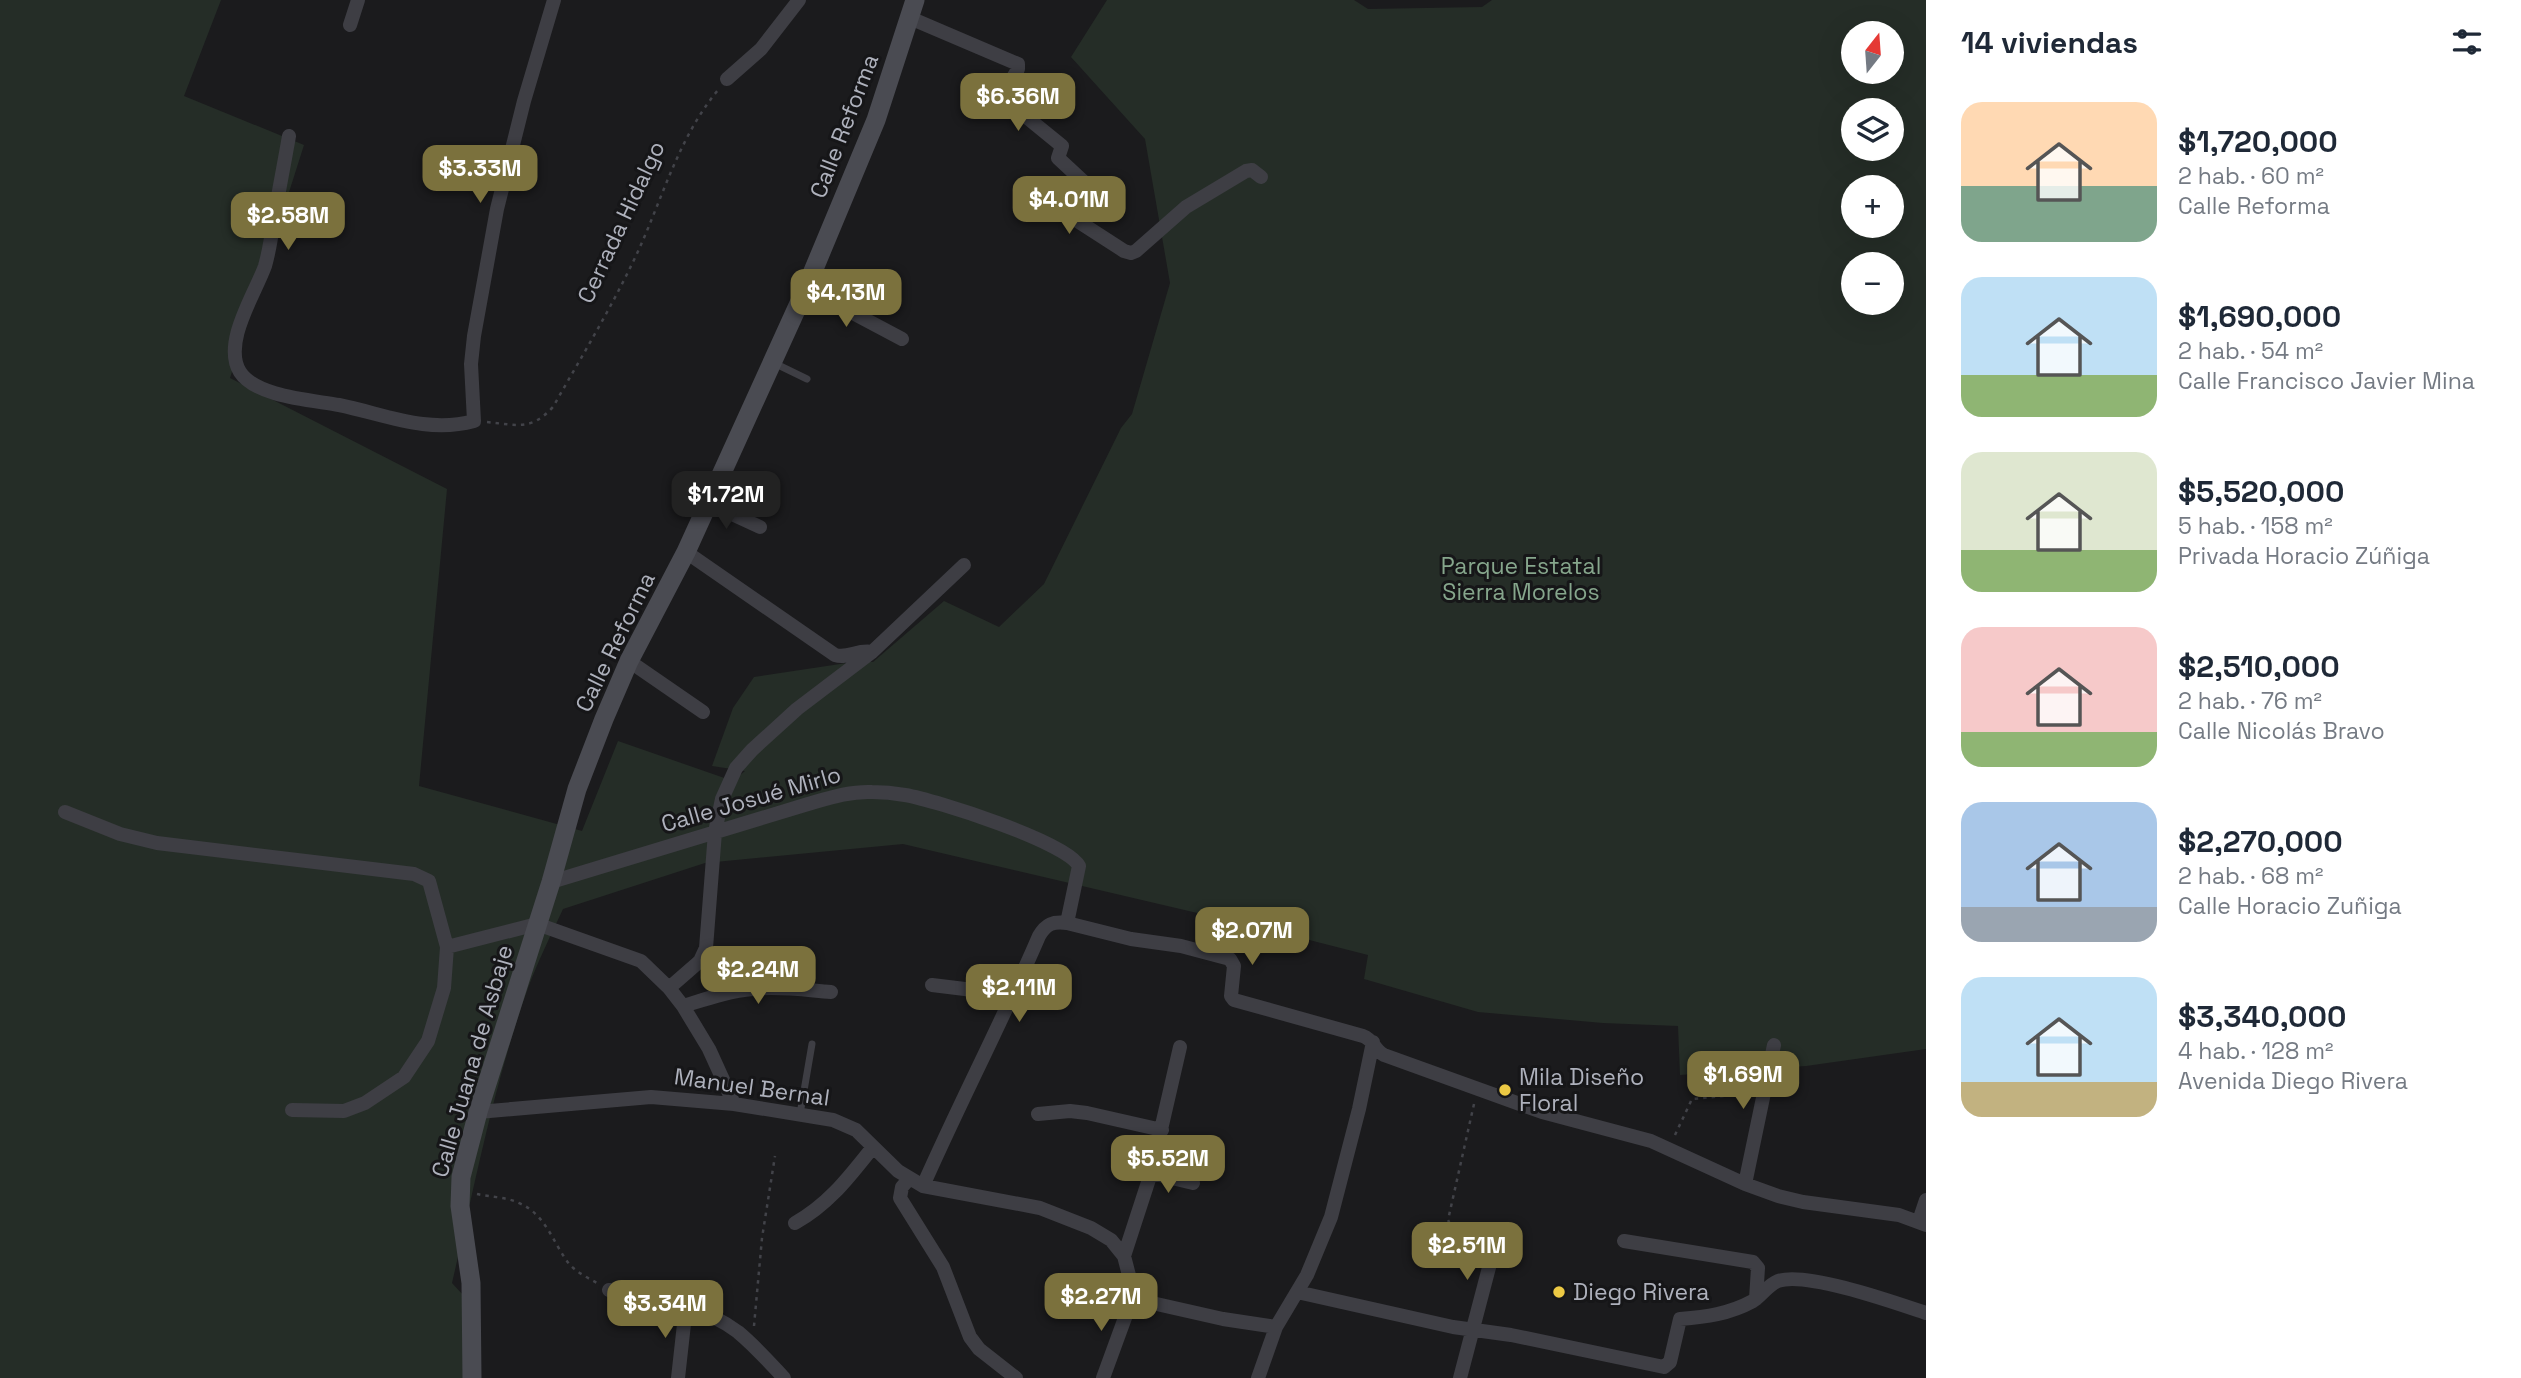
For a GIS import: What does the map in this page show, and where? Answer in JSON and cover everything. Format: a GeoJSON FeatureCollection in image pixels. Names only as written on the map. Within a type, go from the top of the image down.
{"type":"FeatureCollection","features":[{"type":"Feature","properties":{"kind":"street"},"geometry":{"type":"LineString","coordinates":[[351,25],[358,0]]}},
{"type":"Feature","properties":{"kind":"street"},"geometry":{"type":"LineString","coordinates":[[289,136],[271,246],[238,331],[236,360],[240,372],[262,388],[280,394],[388,418],[442,426],[474,421],[471,364],[474,336],[497,209],[524,101],[554,0]]}},
{"type":"Feature","properties":{"kind":"street"},"geometry":{"type":"LineString","coordinates":[[727,79],[761,49],[799,0]]}},
{"type":"Feature","properties":{"kind":"street"},"geometry":{"type":"LineString","coordinates":[[913,9],[1018,64],[1018,69],[1002,97],[1062,146],[1058,158],[1086,184],[1086,191],[1070,210],[1070,214],[1124,251],[1131,253],[1185,207],[1246,171],[1252,170],[1261,177]]}},
{"type":"Feature","properties":{"kind":"street","name":"Calle Reforma"},"geometry":{"type":"LineString","coordinates":[[537,924],[577,789],[604,719],[629,661],[686,552],[806,288],[876,120],[913,9]]}},
{"type":"Feature","properties":{"kind":"street"},"geometry":{"type":"LineString","coordinates":[[806,288],[902,339]]}},
{"type":"Feature","properties":{"kind":"street"},"geometry":{"type":"LineString","coordinates":[[708,503],[760,527]]}},
{"type":"Feature","properties":{"kind":"street"},"geometry":{"type":"LineString","coordinates":[[686,552],[835,655],[845,657],[859,650],[872,652]]}},
{"type":"Feature","properties":{"kind":"street"},"geometry":{"type":"LineString","coordinates":[[669,988],[704,955],[715,832],[727,784],[736,768],[797,709],[872,652],[964,565]]}},
{"type":"Feature","properties":{"kind":"street"},"geometry":{"type":"LineString","coordinates":[[629,661],[703,712]]}},
{"type":"Feature","properties":{"kind":"street","name":"Calle Josué Mirlo"},"geometry":{"type":"LineString","coordinates":[[551,883],[843,795],[870,791],[928,800],[1025,834],[1069,854],[1079,866],[1067,923]]}},
{"type":"Feature","properties":{"kind":"street"},"geometry":{"type":"LineString","coordinates":[[65,812],[120,834],[157,843],[422,876],[429,881],[447,947],[444,988],[428,1041],[404,1077],[365,1103],[344,1111],[292,1110]]}},
{"type":"Feature","properties":{"kind":"street"},"geometry":{"type":"LineString","coordinates":[[923,1186],[958,1106],[1014,995],[1044,927],[1051,923],[1067,923],[1131,939],[1181,946],[1230,959],[1234,966],[1231,996],[1234,1000],[1363,1035],[1373,1041],[1384,1055],[1542,1112],[1670,1148],[1745,1184],[1803,1202],[1873,1211],[1922,1223],[1926,1200]]}},
{"type":"Feature","properties":{"kind":"street"},"geometry":{"type":"LineString","coordinates":[[447,947],[537,924],[641,961],[683,1006],[709,1049],[734,1104]]}},
{"type":"Feature","properties":{"kind":"street","name":"Calle Juana de Asbaje"},"geometry":{"type":"LineString","coordinates":[[472,1378],[471,1283],[459,1191],[478,1112],[537,924]]}},
{"type":"Feature","properties":{"kind":"street"},"geometry":{"type":"LineString","coordinates":[[932,985],[1014,995]]}},
{"type":"Feature","properties":{"kind":"street"},"geometry":{"type":"LineString","coordinates":[[683,1006],[730,992],[753,989],[831,992]]}},
{"type":"Feature","properties":{"kind":"street"},"geometry":{"type":"LineString","coordinates":[[1258,1378],[1276,1327],[1317,1253],[1331,1217],[1359,1109],[1373,1041]]}},
{"type":"Feature","properties":{"kind":"street"},"geometry":{"type":"LineString","coordinates":[[1745,1184],[1774,1045]]}},
{"type":"Feature","properties":{"kind":"street"},"geometry":{"type":"LineString","coordinates":[[1103,1378],[1130,1298],[1131,1283],[1124,1256],[1151,1173],[1180,1047]]}},
{"type":"Feature","properties":{"kind":"street","name":"Manuel Bernal"},"geometry":{"type":"LineString","coordinates":[[478,1112],[651,1097],[734,1104],[845,1124],[856,1130],[909,1179],[923,1186],[1040,1208],[1091,1228],[1111,1240],[1124,1256]]}},
{"type":"Feature","properties":{"kind":"street"},"geometry":{"type":"LineString","coordinates":[[1038,1114],[1070,1111],[1087,1113],[1162,1130]]}},
{"type":"Feature","properties":{"kind":"street"},"geometry":{"type":"LineString","coordinates":[[795,1223],[836,1194],[873,1147]]}},
{"type":"Feature","properties":{"kind":"street"},"geometry":{"type":"LineString","coordinates":[[1151,1173],[1193,1183]]}},
{"type":"Feature","properties":{"kind":"street"},"geometry":{"type":"LineString","coordinates":[[909,1179],[900,1192],[900,1198],[943,1267],[970,1337],[979,1349],[1016,1378]]}},
{"type":"Feature","properties":{"kind":"street"},"geometry":{"type":"LineString","coordinates":[[1460,1378],[1497,1237]]}},
{"type":"Feature","properties":{"kind":"street"},"geometry":{"type":"LineString","coordinates":[[1623,1241],[1753,1262],[1758,1268],[1756,1299]]}},
{"type":"Feature","properties":{"kind":"street"},"geometry":{"type":"LineString","coordinates":[[1297,1292],[1664,1367],[1670,1362],[1680,1319],[1712,1317],[1756,1299],[1775,1282],[1794,1279],[1823,1283],[1926,1312]]}},
{"type":"Feature","properties":{"kind":"street"},"geometry":{"type":"LineString","coordinates":[[609,1290],[686,1306],[735,1330],[778,1375]]}},
{"type":"Feature","properties":{"kind":"street"},"geometry":{"type":"LineString","coordinates":[[1130,1298],[1223,1319],[1276,1327]]}},
{"type":"Feature","properties":{"kind":"street"},"geometry":{"type":"LineString","coordinates":[[678,1378],[686,1306]]}},
{"type":"Feature","properties":{"kind":"lane"},"geometry":{"type":"LineString","coordinates":[[773,362],[807,379]]}},
{"type":"Feature","properties":{"kind":"lane"},"geometry":{"type":"LineString","coordinates":[[800,1114],[813,1044]]}},
{"type":"Feature","properties":{"kind":"path","name":"Cerrada Hidalgo"},"geometry":{"type":"LineString","coordinates":[[474,421],[523,426],[533,424],[554,407],[632,262],[685,139],[704,107],[727,79]]}},
{"type":"Feature","properties":{"kind":"path"},"geometry":{"type":"LineString","coordinates":[[1670,1148],[1690,1102],[1696,1098],[1724,1096],[1730,1066],[1734,1060],[1771,1064]]}},
{"type":"Feature","properties":{"kind":"path"},"geometry":{"type":"LineString","coordinates":[[1477,1088],[1449,1222],[1497,1237]]}},
{"type":"Feature","properties":{"kind":"path"},"geometry":{"type":"LineString","coordinates":[[752,1345],[762,1238],[775,1156]]}},
{"type":"Feature","properties":{"kind":"path"},"geometry":{"type":"LineString","coordinates":[[459,1191],[518,1202],[534,1212],[554,1236],[569,1264],[609,1290]]}},
{"type":"Feature","properties":{"kind":"green space","name":"Parque Estatal Sierra Morelos"},"geometry":{"type":"Polygon","coordinates":[[[0,0],[221,0],[184,96],[304,145],[230,378],[447,489],[419,786],[582,831],[618,741],[733,781],[745,771],[712,766],[733,708],[754,677],[860,661],[873,662],[944,601],[999,627],[1044,584],[1121,428],[1132,414],[1170,283],[1145,139],[1071,57],[1107,0],[1354,0],[1368,9],[1482,7],[1492,0],[1926,0],[1926,1049],[1806,1066],[1680,1075],[1678,1026],[1603,1023],[1478,1012],[1364,979],[1368,955],[903,844],[705,863],[563,909],[545,948],[528,988],[505,1060],[452,1283],[474,1307],[472,1378],[0,1378],[0,0]]]}},
{"type":"Feature","properties":{"kind":"place","name":"Mila Diseño Floral"},"geometry":{"type":"Point","coordinates":[1505,1090]}},
{"type":"Feature","properties":{"kind":"place","name":"Diego Rivera"},"geometry":{"type":"Point","coordinates":[1559,1292]}}]}
